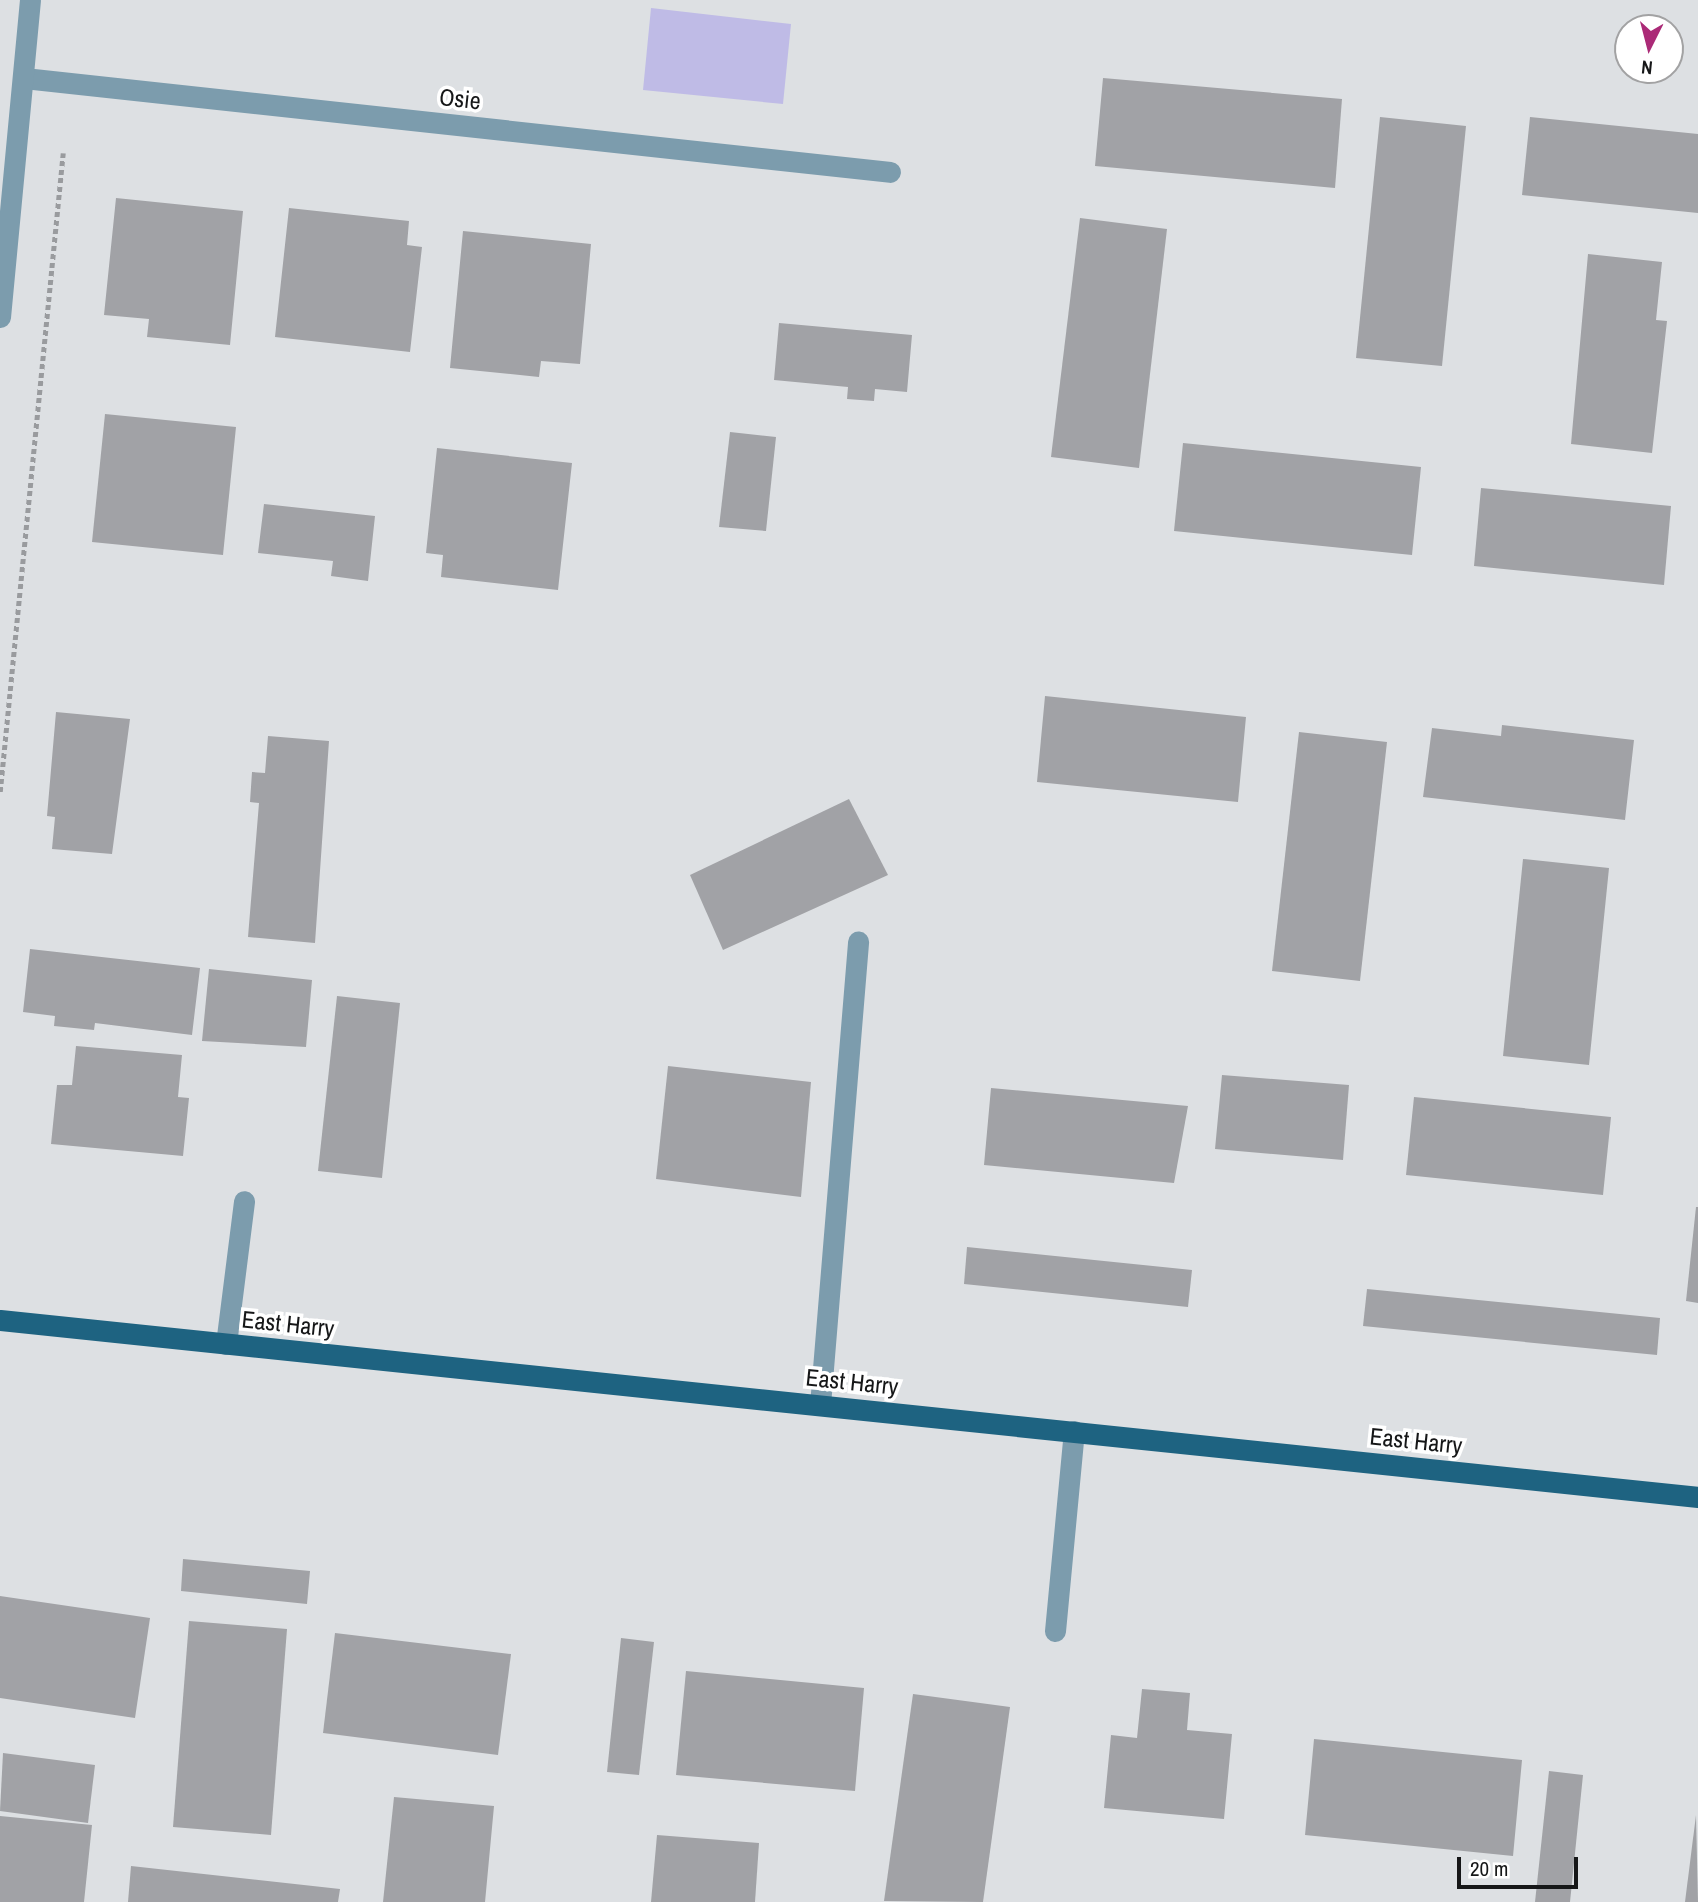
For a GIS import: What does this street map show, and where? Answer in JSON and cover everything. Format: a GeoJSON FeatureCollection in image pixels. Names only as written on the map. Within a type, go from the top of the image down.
{"type":"FeatureCollection","features":[{"type":"Feature","properties":{"kind":"main road","name":"East Harry"},"geometry":{"type":"LineString","coordinates":[[0,1320],[1698,1497]]}},
{"type":"Feature","properties":{"kind":"street"},"geometry":{"type":"LineString","coordinates":[[0,317],[3,256],[30,0]]}},
{"type":"Feature","properties":{"kind":"street","name":"Osie"},"geometry":{"type":"LineString","coordinates":[[23,78],[890,172]]}},
{"type":"Feature","properties":{"kind":"street"},"geometry":{"type":"LineString","coordinates":[[821,1405],[859,942]]}},
{"type":"Feature","properties":{"kind":"street"},"geometry":{"type":"LineString","coordinates":[[226,1344],[244,1201]]}},
{"type":"Feature","properties":{"kind":"street"},"geometry":{"type":"LineString","coordinates":[[1055,1631],[1074,1431]]}},
{"type":"Feature","properties":{"kind":"path"},"geometry":{"type":"LineString","coordinates":[[0,792],[63,153]]}},
{"type":"Feature","properties":{"kind":"shaded area"},"geometry":{"type":"Polygon","coordinates":[[[651,8],[791,24],[783,104],[643,90],[651,8]]]}},
{"type":"Feature","properties":{"kind":"building"},"geometry":{"type":"Polygon","coordinates":[[[1103,78],[1342,99],[1335,188],[1095,166],[1103,78]]]}},
{"type":"Feature","properties":{"kind":"building"},"geometry":{"type":"Polygon","coordinates":[[[1380,117],[1466,126],[1442,366],[1356,358],[1380,117]]]}},
{"type":"Feature","properties":{"kind":"building"},"geometry":{"type":"Polygon","coordinates":[[[1530,117],[1698,134],[1698,213],[1522,195],[1530,117]]]}},
{"type":"Feature","properties":{"kind":"building"},"geometry":{"type":"Polygon","coordinates":[[[116,198],[243,211],[230,345],[147,337],[149,319],[104,315],[116,198]]]}},
{"type":"Feature","properties":{"kind":"building"},"geometry":{"type":"Polygon","coordinates":[[[289,208],[409,221],[407,245],[422,247],[410,352],[275,337],[289,208]]]}},
{"type":"Feature","properties":{"kind":"building"},"geometry":{"type":"Polygon","coordinates":[[[1080,218],[1167,229],[1139,468],[1051,457],[1080,218]]]}},
{"type":"Feature","properties":{"kind":"building"},"geometry":{"type":"Polygon","coordinates":[[[463,231],[591,244],[580,364],[541,361],[539,377],[450,368],[463,231]]]}},
{"type":"Feature","properties":{"kind":"building"},"geometry":{"type":"Polygon","coordinates":[[[1588,254],[1662,262],[1656,320],[1667,321],[1652,453],[1571,444],[1588,254]]]}},
{"type":"Feature","properties":{"kind":"building"},"geometry":{"type":"Polygon","coordinates":[[[779,323],[912,335],[907,392],[875,389],[874,401],[847,399],[848,387],[774,380],[779,323]]]}},
{"type":"Feature","properties":{"kind":"building"},"geometry":{"type":"Polygon","coordinates":[[[105,414],[236,427],[223,555],[92,542],[105,414]]]}},
{"type":"Feature","properties":{"kind":"building"},"geometry":{"type":"Polygon","coordinates":[[[730,432],[776,437],[766,531],[719,527],[730,432]]]}},
{"type":"Feature","properties":{"kind":"building"},"geometry":{"type":"Polygon","coordinates":[[[1183,443],[1421,467],[1412,555],[1174,531],[1183,443]]]}},
{"type":"Feature","properties":{"kind":"building"},"geometry":{"type":"Polygon","coordinates":[[[437,448],[572,463],[558,590],[441,577],[443,555],[426,553],[437,448]]]}},
{"type":"Feature","properties":{"kind":"building"},"geometry":{"type":"Polygon","coordinates":[[[1481,488],[1671,506],[1664,585],[1474,566],[1481,488]]]}},
{"type":"Feature","properties":{"kind":"building"},"geometry":{"type":"Polygon","coordinates":[[[264,504],[375,516],[368,581],[331,576],[333,561],[258,553],[264,504]]]}},
{"type":"Feature","properties":{"kind":"building"},"geometry":{"type":"Polygon","coordinates":[[[1045,696],[1246,717],[1238,802],[1037,782],[1045,696]]]}},
{"type":"Feature","properties":{"kind":"building"},"geometry":{"type":"Polygon","coordinates":[[[56,712],[130,719],[112,854],[52,849],[55,817],[47,816],[56,712]]]}},
{"type":"Feature","properties":{"kind":"building"},"geometry":{"type":"Polygon","coordinates":[[[1502,725],[1634,740],[1625,820],[1423,797],[1432,728],[1501,736],[1502,725]]]}},
{"type":"Feature","properties":{"kind":"building"},"geometry":{"type":"Polygon","coordinates":[[[1299,732],[1387,742],[1360,981],[1272,971],[1299,732]]]}},
{"type":"Feature","properties":{"kind":"building"},"geometry":{"type":"Polygon","coordinates":[[[268,736],[329,741],[315,943],[248,937],[259,803],[250,802],[252,772],[265,773],[268,736]]]}},
{"type":"Feature","properties":{"kind":"building"},"geometry":{"type":"Polygon","coordinates":[[[849,799],[888,875],[723,950],[690,875],[849,799]]]}},
{"type":"Feature","properties":{"kind":"building"},"geometry":{"type":"Polygon","coordinates":[[[1523,859],[1609,868],[1589,1065],[1503,1056],[1523,859]]]}},
{"type":"Feature","properties":{"kind":"building"},"geometry":{"type":"Polygon","coordinates":[[[30,949],[200,968],[192,1035],[95,1023],[94,1030],[54,1026],[55,1016],[23,1012],[30,949]]]}},
{"type":"Feature","properties":{"kind":"building"},"geometry":{"type":"Polygon","coordinates":[[[209,969],[312,980],[306,1047],[202,1041],[209,969]]]}},
{"type":"Feature","properties":{"kind":"building"},"geometry":{"type":"Polygon","coordinates":[[[337,996],[400,1003],[382,1178],[318,1171],[337,996]]]}},
{"type":"Feature","properties":{"kind":"building"},"geometry":{"type":"Polygon","coordinates":[[[76,1046],[182,1055],[178,1097],[189,1098],[183,1156],[51,1144],[57,1085],[72,1085],[76,1046]]]}},
{"type":"Feature","properties":{"kind":"building"},"geometry":{"type":"Polygon","coordinates":[[[668,1066],[811,1082],[801,1197],[656,1179],[668,1066]]]}},
{"type":"Feature","properties":{"kind":"building"},"geometry":{"type":"Polygon","coordinates":[[[1222,1075],[1349,1085],[1343,1160],[1215,1149],[1222,1075]]]}},
{"type":"Feature","properties":{"kind":"building"},"geometry":{"type":"Polygon","coordinates":[[[991,1088],[1188,1106],[1174,1183],[984,1165],[991,1088]]]}},
{"type":"Feature","properties":{"kind":"building"},"geometry":{"type":"Polygon","coordinates":[[[1414,1097],[1611,1117],[1603,1195],[1406,1175],[1414,1097]]]}},
{"type":"Feature","properties":{"kind":"building"},"geometry":{"type":"Polygon","coordinates":[[[1698,1207],[1698,1303],[1686,1301],[1698,1207]]]}},
{"type":"Feature","properties":{"kind":"building"},"geometry":{"type":"Polygon","coordinates":[[[967,1247],[1192,1270],[1188,1307],[964,1284],[967,1247]]]}},
{"type":"Feature","properties":{"kind":"building"},"geometry":{"type":"Polygon","coordinates":[[[1367,1289],[1660,1318],[1657,1355],[1363,1326],[1367,1289]]]}},
{"type":"Feature","properties":{"kind":"building"},"geometry":{"type":"Polygon","coordinates":[[[183,1559],[310,1571],[307,1604],[181,1591],[183,1559]]]}},
{"type":"Feature","properties":{"kind":"building"},"geometry":{"type":"Polygon","coordinates":[[[0,1596],[150,1618],[135,1718],[0,1698],[0,1596]]]}},
{"type":"Feature","properties":{"kind":"building"},"geometry":{"type":"Polygon","coordinates":[[[189,1621],[287,1629],[271,1835],[173,1827],[189,1621]]]}},
{"type":"Feature","properties":{"kind":"building"},"geometry":{"type":"Polygon","coordinates":[[[335,1633],[511,1654],[498,1755],[323,1733],[335,1633]]]}},
{"type":"Feature","properties":{"kind":"building"},"geometry":{"type":"Polygon","coordinates":[[[621,1638],[654,1642],[639,1775],[607,1772],[621,1638]]]}},
{"type":"Feature","properties":{"kind":"building"},"geometry":{"type":"Polygon","coordinates":[[[686,1671],[864,1688],[855,1791],[676,1775],[686,1671]]]}},
{"type":"Feature","properties":{"kind":"building"},"geometry":{"type":"Polygon","coordinates":[[[1142,1689],[1190,1693],[1187,1730],[1232,1734],[1224,1819],[1104,1808],[1111,1735],[1137,1738],[1142,1689]]]}},
{"type":"Feature","properties":{"kind":"building"},"geometry":{"type":"Polygon","coordinates":[[[913,1694],[1010,1707],[983,1902],[884,1901],[913,1694]]]}},
{"type":"Feature","properties":{"kind":"building"},"geometry":{"type":"Polygon","coordinates":[[[1314,1739],[1522,1760],[1513,1856],[1305,1835],[1314,1739]]]}},
{"type":"Feature","properties":{"kind":"building"},"geometry":{"type":"Polygon","coordinates":[[[3,1753],[95,1765],[88,1823],[0,1811],[3,1753]]]}},
{"type":"Feature","properties":{"kind":"building"},"geometry":{"type":"Polygon","coordinates":[[[1549,1771],[1583,1775],[1570,1902],[1535,1902],[1549,1771]]]}},
{"type":"Feature","properties":{"kind":"building"},"geometry":{"type":"Polygon","coordinates":[[[394,1797],[494,1806],[485,1902],[383,1902],[394,1797]]]}},
{"type":"Feature","properties":{"kind":"building"},"geometry":{"type":"Polygon","coordinates":[[[1696,1815],[1698,1902],[1685,1902],[1696,1815]]]}},
{"type":"Feature","properties":{"kind":"building"},"geometry":{"type":"Polygon","coordinates":[[[0,1816],[92,1825],[84,1902],[0,1902],[0,1816]]]}},
{"type":"Feature","properties":{"kind":"building"},"geometry":{"type":"Polygon","coordinates":[[[657,1835],[759,1843],[755,1902],[651,1902],[657,1835]]]}},
{"type":"Feature","properties":{"kind":"building"},"geometry":{"type":"Polygon","coordinates":[[[131,1866],[340,1889],[338,1902],[128,1902],[131,1866]]]}}]}
